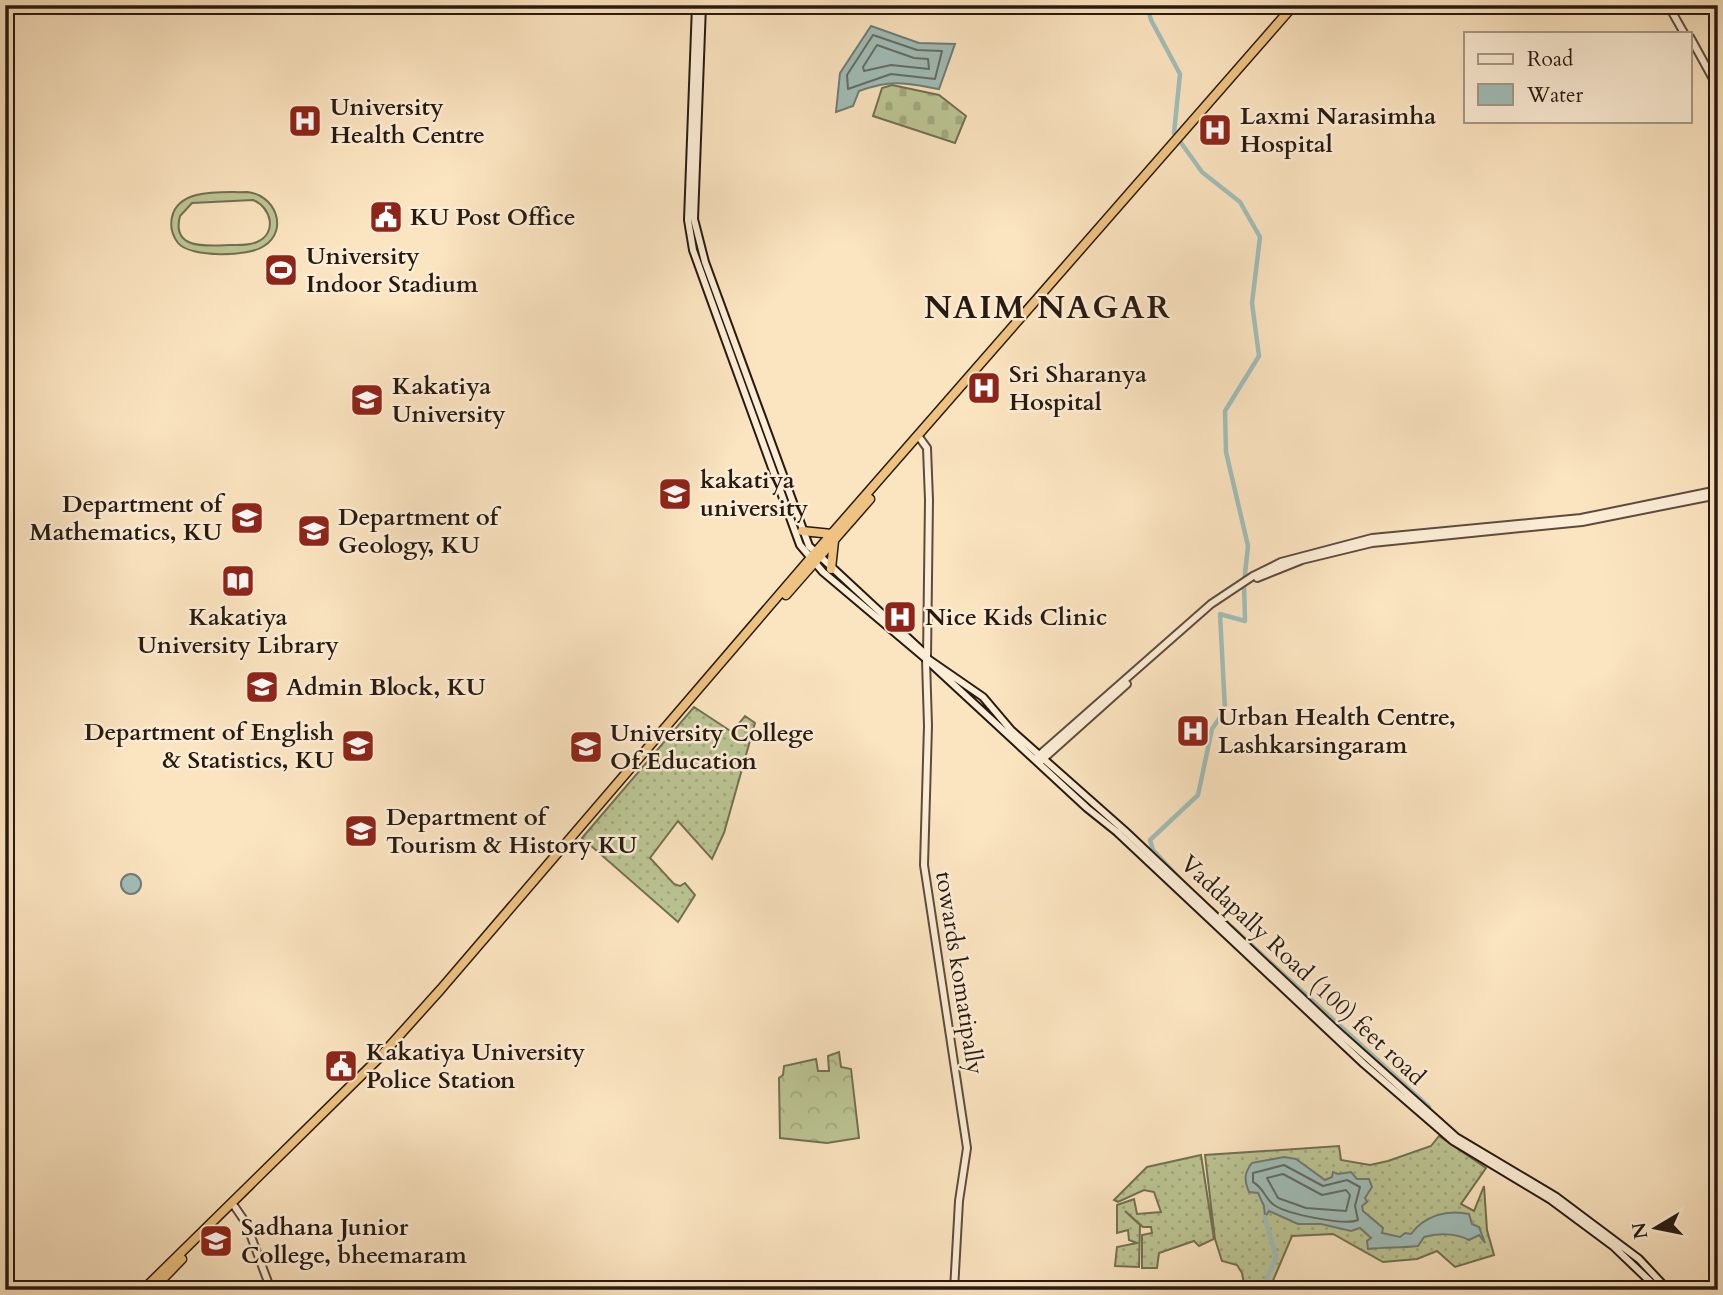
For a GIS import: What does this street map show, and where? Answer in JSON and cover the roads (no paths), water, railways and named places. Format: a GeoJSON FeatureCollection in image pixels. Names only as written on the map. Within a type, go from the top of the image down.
{"type":"FeatureCollection","features":[{"type":"Feature","properties":{"kind":"highway"},"geometry":{"type":"LineString","coordinates":[[143,1290],[379,1058],[1296,5]]}},
{"type":"Feature","properties":{"kind":"highway"},"geometry":{"type":"LineString","coordinates":[[802,531],[833,537]]}},
{"type":"Feature","properties":{"kind":"highway"},"geometry":{"type":"LineString","coordinates":[[831,569],[833,537]]}},
{"type":"Feature","properties":{"kind":"highway"},"geometry":{"type":"LineString","coordinates":[[152,1290],[383,1060],[813,560]]}},
{"type":"Feature","properties":{"kind":"main road"},"geometry":{"type":"LineString","coordinates":[[696,5],[689,228],[693,250],[798,540],[813,560],[926,658],[983,697],[1039,759],[1172,637],[1264,569],[1300,556],[1372,538],[1581,517],[1718,492]]}},
{"type":"Feature","properties":{"kind":"main road"},"geometry":{"type":"LineString","coordinates":[[702,5],[695,230],[813,560],[831,569],[926,658]]}},
{"type":"Feature","properties":{"kind":"main road"},"geometry":{"type":"LineString","coordinates":[[1670,5],[1686,32]]}},
{"type":"Feature","properties":{"kind":"main road"},"geometry":{"type":"LineString","coordinates":[[1692,43],[1718,88]]}},
{"type":"Feature","properties":{"kind":"main road"},"geometry":{"type":"LineString","coordinates":[[1692,48],[1718,94]]}},
{"type":"Feature","properties":{"kind":"main road","name":"towards komatipally"},"geometry":{"type":"LineString","coordinates":[[920,438],[927,447],[929,500],[924,865],[967,1148],[959,1201],[954,1290]]}},
{"type":"Feature","properties":{"kind":"main road","name":"Vaddapally Road (100) feet road"},"geometry":{"type":"LineString","coordinates":[[1039,759],[1456,1137],[1564,1202],[1639,1259],[1668,1290]]}},
{"type":"Feature","properties":{"kind":"main road"},"geometry":{"type":"LineString","coordinates":[[1144,854],[1364,1064],[1453,1141],[1551,1200],[1613,1246],[1659,1290]]}},
{"type":"Feature","properties":{"kind":"main road"},"geometry":{"type":"LineString","coordinates":[[234,1207],[246,1223],[271,1290]]}},
{"type":"Feature","properties":{"kind":"water"},"geometry":{"type":"Polygon","coordinates":[[[871,26],[919,43],[955,44],[939,89],[908,84],[881,85],[859,91],[853,106],[836,112],[840,73],[871,26]]]}},
{"type":"Feature","properties":{"kind":"water"},"geometry":{"type":"Polygon","coordinates":[[[131,874],[138,877],[141,884],[138,891],[131,894],[124,891],[121,884],[124,877],[131,874]]]}},
{"type":"Feature","properties":{"kind":"water"},"geometry":{"type":"Polygon","coordinates":[[[1284,1157],[1296,1159],[1325,1180],[1332,1177],[1333,1172],[1351,1172],[1357,1179],[1369,1179],[1372,1187],[1365,1198],[1367,1202],[1362,1206],[1363,1211],[1383,1228],[1382,1233],[1400,1237],[1405,1233],[1411,1234],[1429,1218],[1452,1212],[1469,1214],[1472,1224],[1479,1227],[1485,1243],[1479,1235],[1469,1240],[1441,1234],[1424,1237],[1418,1246],[1368,1249],[1367,1241],[1371,1238],[1360,1228],[1351,1231],[1321,1224],[1298,1224],[1269,1211],[1265,1217],[1264,1206],[1258,1193],[1249,1192],[1246,1173],[1252,1163],[1284,1157]]]}},
{"type":"Feature","properties":{"kind":"waterway"},"geometry":{"type":"LineString","coordinates":[[1147,5],[1151,20],[1180,74],[1174,133],[1202,172],[1240,202],[1260,237],[1252,303],[1259,356],[1225,411],[1226,452],[1248,546],[1244,583],[1245,621],[1220,614],[1225,710],[1212,729],[1198,795],[1150,840],[1153,850],[1180,879]]}},
{"type":"Feature","properties":{"kind":"waterway"},"geometry":{"type":"LineString","coordinates":[[1212,909],[1429,1107]]}},
{"type":"Feature","properties":{"kind":"waterway"},"geometry":{"type":"LineString","coordinates":[[1262,1290],[1276,1257],[1265,1217]]}},
{"type":"Feature","properties":{"kind":"place","name":"University Health Centre"},"geometry":{"type":"Point","coordinates":[305,121]}},
{"type":"Feature","properties":{"kind":"place","name":"Laxmi Narasimha Hospital"},"geometry":{"type":"Point","coordinates":[1215,130]}},
{"type":"Feature","properties":{"kind":"place","name":"KU Post Office"},"geometry":{"type":"Point","coordinates":[386,217]}},
{"type":"Feature","properties":{"kind":"place","name":"University Indoor Stadium"},"geometry":{"type":"Point","coordinates":[281,270]}},
{"type":"Feature","properties":{"kind":"place","name":"Sri Sharanya Hospital"},"geometry":{"type":"Point","coordinates":[984,388]}},
{"type":"Feature","properties":{"kind":"place","name":"Kakatiya University"},"geometry":{"type":"Point","coordinates":[367,400]}},
{"type":"Feature","properties":{"kind":"place","name":"kakatiya university"},"geometry":{"type":"Point","coordinates":[675,494]}},
{"type":"Feature","properties":{"kind":"place","name":"Department of Mathematics, KU"},"geometry":{"type":"Point","coordinates":[247,518]}},
{"type":"Feature","properties":{"kind":"place","name":"Department of Geology, KU"},"geometry":{"type":"Point","coordinates":[314,531]}},
{"type":"Feature","properties":{"kind":"place","name":"Kakatiya University Library"},"geometry":{"type":"Point","coordinates":[238,581]}},
{"type":"Feature","properties":{"kind":"place","name":"Nice Kids Clinic"},"geometry":{"type":"Point","coordinates":[900,617]}},
{"type":"Feature","properties":{"kind":"place","name":"Admin Block, KU"},"geometry":{"type":"Point","coordinates":[262,687]}},
{"type":"Feature","properties":{"kind":"place","name":"Urban Health Centre, Lashkarsingaram"},"geometry":{"type":"Point","coordinates":[1193,731]}},
{"type":"Feature","properties":{"kind":"place","name":"Department of English & Statistics, KU"},"geometry":{"type":"Point","coordinates":[358,746]}},
{"type":"Feature","properties":{"kind":"place","name":"University College Of Education"},"geometry":{"type":"Point","coordinates":[586,747]}},
{"type":"Feature","properties":{"kind":"place","name":"Department of Tourism & History KU"},"geometry":{"type":"Point","coordinates":[361,831]}},
{"type":"Feature","properties":{"kind":"place","name":"Kakatiya University Police Station"},"geometry":{"type":"Point","coordinates":[341,1066]}},
{"type":"Feature","properties":{"kind":"place","name":"Sadhana Junior College, bheemaram"},"geometry":{"type":"Point","coordinates":[216,1241]}},
{"type":"Feature","properties":{"kind":"district","name":"NAIM NAGAR"},"geometry":{"type":"Point","coordinates":[1048,307]}}]}
